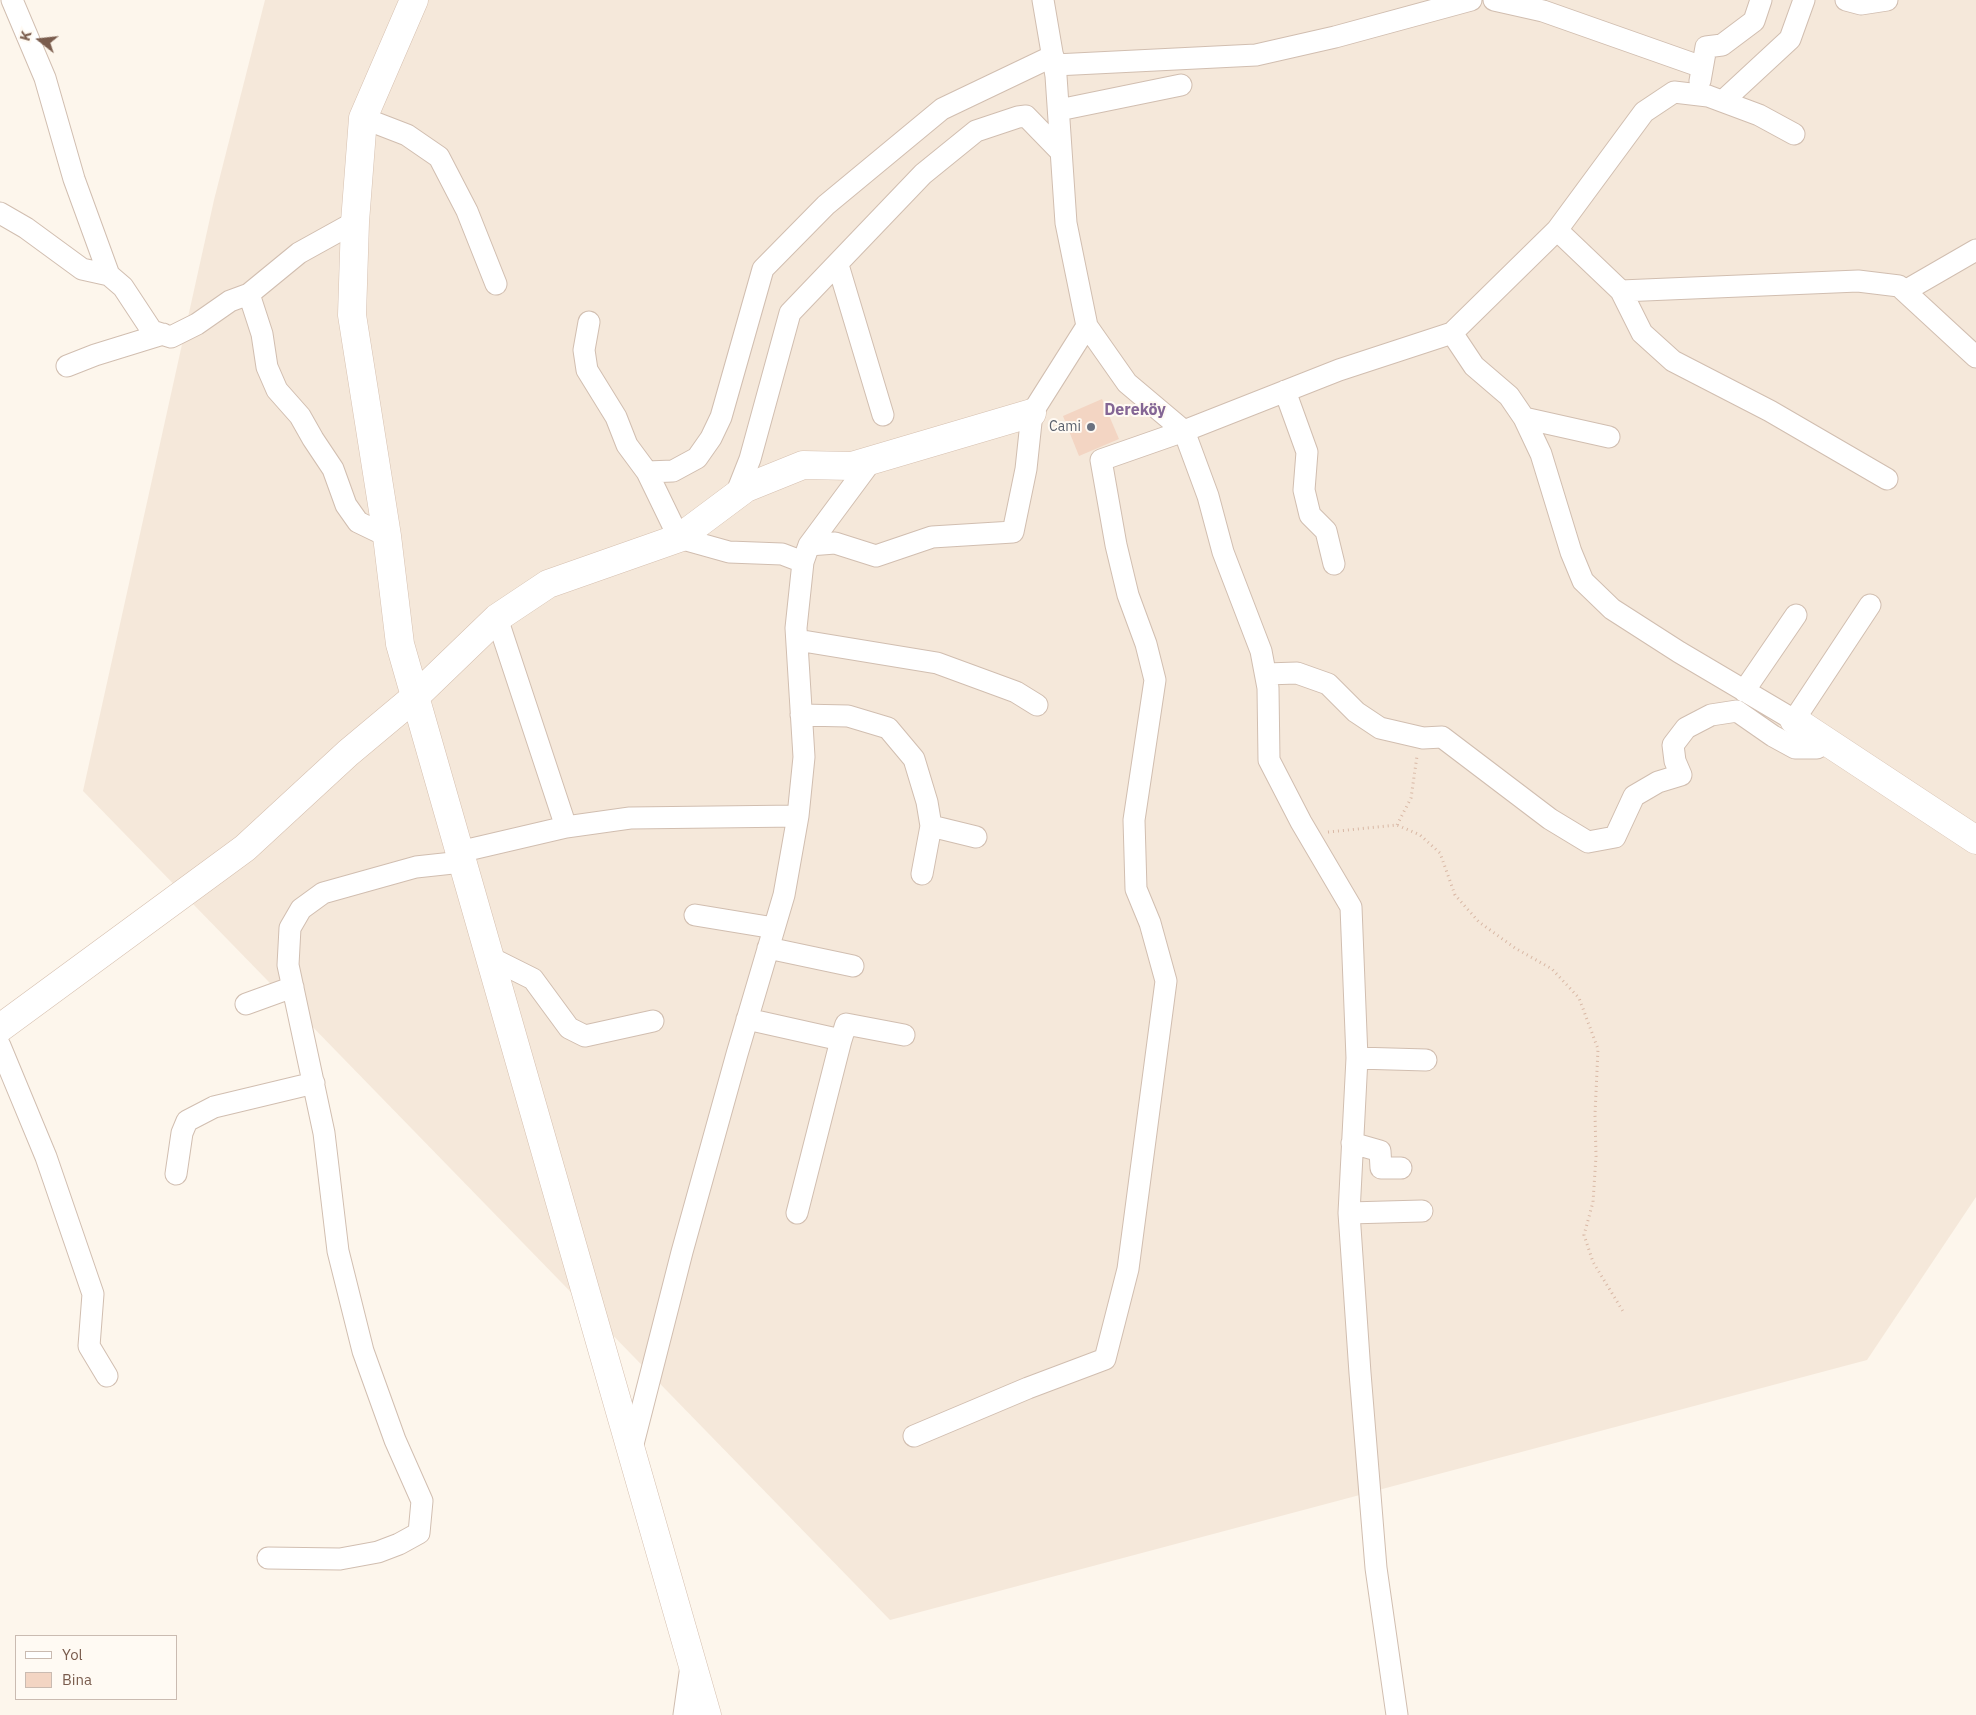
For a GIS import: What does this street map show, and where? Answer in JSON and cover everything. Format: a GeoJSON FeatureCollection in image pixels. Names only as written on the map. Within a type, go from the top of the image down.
{"type":"FeatureCollection","features":[{"type":"Feature","properties":{"kind":"street"},"geometry":{"type":"LineString","coordinates":[[12,0],[45,78],[74,179],[109,275]]}},
{"type":"Feature","properties":{"kind":"street"},"geometry":{"type":"LineString","coordinates":[[414,0],[363,118],[352,315],[387,536],[400,644],[706,1715]]}},
{"type":"Feature","properties":{"kind":"street"},"geometry":{"type":"LineString","coordinates":[[1043,0],[1054,60],[1066,223],[1087,326],[1127,383],[1184,430],[1208,496],[1223,552],[1261,651],[1268,688],[1269,760],[1308,834],[1351,907],[1357,1058],[1349,1213],[1376,1568],[1397,1715]]}},
{"type":"Feature","properties":{"kind":"street"},"geometry":{"type":"LineString","coordinates":[[647,472],[673,471],[697,458],[711,438],[721,417],[763,269],[826,205],[942,109],[1054,60],[1256,55],[1335,37],[1471,0]]}},
{"type":"Feature","properties":{"kind":"street"},"geometry":{"type":"LineString","coordinates":[[1494,0],[1543,11],[1702,67]]}},
{"type":"Feature","properties":{"kind":"street"},"geometry":{"type":"LineString","coordinates":[[1697,94],[1706,47],[1722,45],[1754,21],[1762,0]]}},
{"type":"Feature","properties":{"kind":"street"},"geometry":{"type":"LineString","coordinates":[[1723,101],[1790,39],[1804,0]]}},
{"type":"Feature","properties":{"kind":"street"},"geometry":{"type":"LineString","coordinates":[[1846,0],[1861,4],[1887,0]]}},
{"type":"Feature","properties":{"kind":"street"},"geometry":{"type":"LineString","coordinates":[[1059,110],[1182,85]]}},
{"type":"Feature","properties":{"kind":"street"},"geometry":{"type":"LineString","coordinates":[[914,1436],[1028,1388],[1104,1359],[1128,1269],[1166,981],[1150,924],[1136,889],[1134,820],[1155,680],[1146,644],[1128,595],[1118,553],[1101,460],[1338,370],[1452,333],[1558,230],[1644,112],[1674,92],[1697,94],[1723,101],[1759,115],[1794,134]]}},
{"type":"Feature","properties":{"kind":"street"},"geometry":{"type":"LineString","coordinates":[[735,497],[750,459],[790,313],[924,174],[976,131],[1026,116],[1061,152]]}},
{"type":"Feature","properties":{"kind":"street"},"geometry":{"type":"LineString","coordinates":[[363,118],[407,135],[440,156],[467,211],[496,284]]}},
{"type":"Feature","properties":{"kind":"street"},"geometry":{"type":"LineString","coordinates":[[0,213],[26,228],[82,269],[109,275],[123,287],[152,331],[171,337],[197,324],[230,301],[250,294],[299,253],[356,222]]}},
{"type":"Feature","properties":{"kind":"street"},"geometry":{"type":"LineString","coordinates":[[1558,230],[1621,291],[1642,333],[1673,361],[1770,412],[1887,479]]}},
{"type":"Feature","properties":{"kind":"street"},"geometry":{"type":"LineString","coordinates":[[1905,291],[1976,250]]}},
{"type":"Feature","properties":{"kind":"street"},"geometry":{"type":"LineString","coordinates":[[838,265],[883,415]]}},
{"type":"Feature","properties":{"kind":"street"},"geometry":{"type":"LineString","coordinates":[[1621,291],[1858,281],[1899,286],[1976,356]]}},
{"type":"Feature","properties":{"kind":"street"},"geometry":{"type":"LineString","coordinates":[[250,294],[262,334],[267,367],[277,390],[300,416],[312,439],[333,469],[346,504],[358,522],[387,536]]}},
{"type":"Feature","properties":{"kind":"street"},"geometry":{"type":"LineString","coordinates":[[590,322],[584,350],[587,370],[616,418],[628,445],[647,472],[679,538],[729,552],[806,554],[835,543],[855,551],[876,556],[932,538],[1012,532],[1026,469],[1032,413],[1087,326]]}},
{"type":"Feature","properties":{"kind":"street"},"geometry":{"type":"LineString","coordinates":[[1452,333],[1474,366],[1509,396],[1524,418],[1541,454],[1571,552],[1583,581],[1612,608],[1744,691],[1794,720],[1976,840]]}},
{"type":"Feature","properties":{"kind":"street"},"geometry":{"type":"LineString","coordinates":[[67,366],[95,355],[164,334]]}},
{"type":"Feature","properties":{"kind":"street"},"geometry":{"type":"LineString","coordinates":[[1286,391],[1306,452],[1304,490],[1310,515],[1326,531],[1334,564]]}},
{"type":"Feature","properties":{"kind":"street"},"geometry":{"type":"LineString","coordinates":[[0,1028],[245,848],[348,753],[415,697],[497,618],[548,584],[679,538],[746,488],[803,464],[852,466],[1032,413]]}},
{"type":"Feature","properties":{"kind":"street"},"geometry":{"type":"LineString","coordinates":[[1524,418],[1609,437]]}},
{"type":"Feature","properties":{"kind":"street"},"geometry":{"type":"LineString","coordinates":[[631,1453],[682,1252],[747,1019],[784,895],[798,816],[804,756],[796,628],[806,554],[872,460]]}},
{"type":"Feature","properties":{"kind":"street"},"geometry":{"type":"LineString","coordinates":[[1794,720],[1870,605]]}},
{"type":"Feature","properties":{"kind":"street"},"geometry":{"type":"LineString","coordinates":[[1744,691],[1796,615]]}},
{"type":"Feature","properties":{"kind":"street"},"geometry":{"type":"LineString","coordinates":[[497,618],[566,828]]}},
{"type":"Feature","properties":{"kind":"street"},"geometry":{"type":"LineString","coordinates":[[797,640],[938,663],[1016,692],[1037,705]]}},
{"type":"Feature","properties":{"kind":"street"},"geometry":{"type":"LineString","coordinates":[[1266,674],[1297,673],[1328,684],[1356,712],[1380,728],[1423,738],[1442,737],[1550,818],[1588,842],[1615,837],[1634,796],[1658,782],[1681,775],[1675,761],[1673,745],[1686,728],[1712,715],[1736,711],[1773,736],[1795,748],[1817,748],[1826,742]]}},
{"type":"Feature","properties":{"kind":"street"},"geometry":{"type":"LineString","coordinates":[[802,714],[848,716],[888,728],[914,759],[927,802],[931,826],[922,874]]}},
{"type":"Feature","properties":{"kind":"street"},"geometry":{"type":"LineString","coordinates":[[268,1558],[340,1559],[378,1552],[399,1544],[419,1533],[422,1501],[395,1440],[363,1351],[338,1250],[324,1133],[288,965],[290,928],[301,909],[323,893],[566,828],[630,818],[798,816]]}},
{"type":"Feature","properties":{"kind":"street"},"geometry":{"type":"LineString","coordinates":[[931,826],[976,837]]}},
{"type":"Feature","properties":{"kind":"street"},"geometry":{"type":"LineString","coordinates":[[695,915],[853,966]]}},
{"type":"Feature","properties":{"kind":"street"},"geometry":{"type":"LineString","coordinates":[[489,957],[533,979],[568,1028],[585,1036],[653,1020]]}},
{"type":"Feature","properties":{"kind":"street"},"geometry":{"type":"LineString","coordinates":[[246,1004],[293,988]]}},
{"type":"Feature","properties":{"kind":"street"},"geometry":{"type":"LineString","coordinates":[[747,1019],[841,1040]]}},
{"type":"Feature","properties":{"kind":"street"},"geometry":{"type":"LineString","coordinates":[[797,1213],[846,1024],[904,1035]]}},
{"type":"Feature","properties":{"kind":"street"},"geometry":{"type":"LineString","coordinates":[[0,1046],[46,1158],[87,1278],[92,1294],[89,1346],[107,1376]]}},
{"type":"Feature","properties":{"kind":"street"},"geometry":{"type":"LineString","coordinates":[[1357,1058],[1426,1060]]}},
{"type":"Feature","properties":{"kind":"street"},"geometry":{"type":"LineString","coordinates":[[176,1174],[182,1133],[187,1121],[214,1107],[314,1084]]}},
{"type":"Feature","properties":{"kind":"street"},"geometry":{"type":"LineString","coordinates":[[1352,1143],[1380,1151],[1381,1168],[1401,1168]]}},
{"type":"Feature","properties":{"kind":"street"},"geometry":{"type":"LineString","coordinates":[[1349,1213],[1422,1211]]}},
{"type":"Feature","properties":{"kind":"street"},"geometry":{"type":"LineString","coordinates":[[684,1715],[692,1663]]}},
{"type":"Feature","properties":{"kind":"path"},"geometry":{"type":"LineString","coordinates":[[1398,824],[1411,798],[1414,767],[1423,738]]}},
{"type":"Feature","properties":{"kind":"path"},"geometry":{"type":"LineString","coordinates":[[1308,834],[1398,824],[1420,834],[1440,853],[1455,895],[1479,922],[1515,948],[1552,969],[1579,998],[1598,1049],[1595,1114],[1596,1156],[1592,1202],[1584,1235],[1593,1262],[1624,1313]]}},
{"type":"Feature","properties":{"kind":"shaded area"},"geometry":{"type":"Polygon","coordinates":[[[265,0],[1976,0],[1976,1197],[1867,1360],[890,1620],[83,791],[214,200],[265,0]]]}},
{"type":"Feature","properties":{"kind":"building","name":"Cami"},"geometry":{"type":"Polygon","coordinates":[[[1102,399],[1119,439],[1079,456],[1063,416],[1102,399]]]}},
{"type":"Feature","properties":{"kind":"place","name":"Cami"},"geometry":{"type":"Point","coordinates":[1091,427]}},
{"type":"Feature","properties":{"kind":"district","name":"Dereköy"},"geometry":{"type":"Point","coordinates":[1135,410]}}]}
